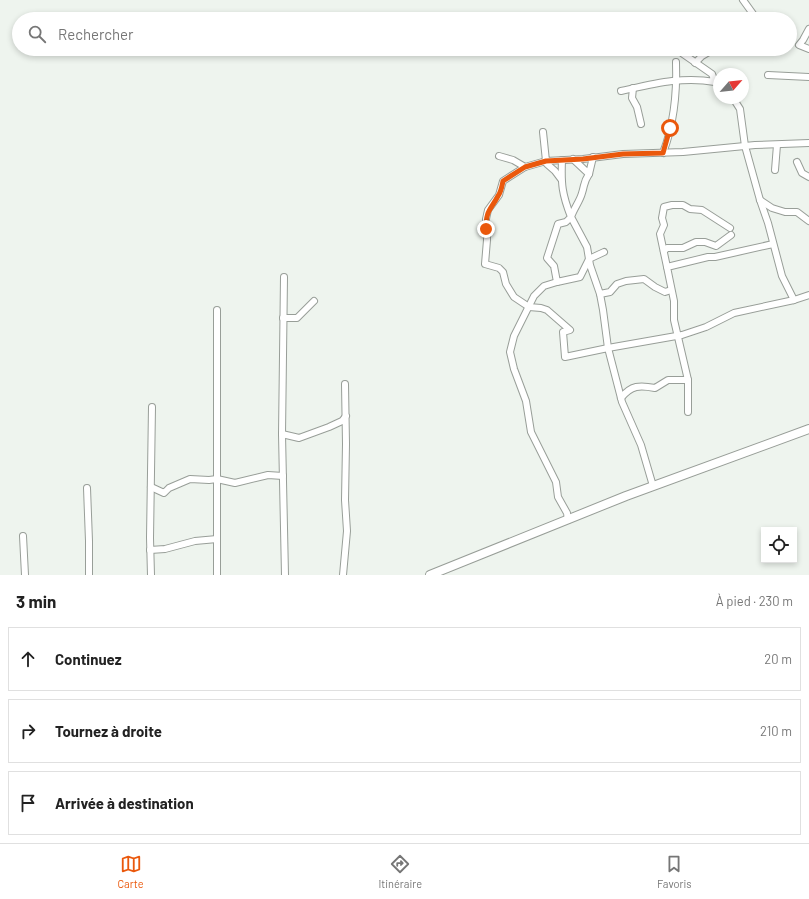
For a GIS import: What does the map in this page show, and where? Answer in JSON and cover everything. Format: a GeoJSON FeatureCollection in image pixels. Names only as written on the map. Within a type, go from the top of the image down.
{"type":"FeatureCollection","features":[{"type":"Feature","properties":{"kind":"main road"},"geometry":{"type":"LineString","coordinates":[[430,575],[653,486],[809,429]]}},
{"type":"Feature","properties":{"kind":"street"},"geometry":{"type":"LineString","coordinates":[[743,0],[752,12]]}},
{"type":"Feature","properties":{"kind":"street"},"geometry":{"type":"LineString","coordinates":[[809,29],[799,45],[809,49]]}},
{"type":"Feature","properties":{"kind":"street"},"geometry":{"type":"LineString","coordinates":[[686,56],[713,76]]}},
{"type":"Feature","properties":{"kind":"street"},"geometry":{"type":"LineString","coordinates":[[696,63],[702,56]]}},
{"type":"Feature","properties":{"kind":"street"},"geometry":{"type":"LineString","coordinates":[[663,153],[668,139],[675,98],[676,62]]}},
{"type":"Feature","properties":{"kind":"street"},"geometry":{"type":"LineString","coordinates":[[768,75],[809,77]]}},
{"type":"Feature","properties":{"kind":"street"},"geometry":{"type":"LineString","coordinates":[[621,91],[675,80],[699,79],[713,82]]}},
{"type":"Feature","properties":{"kind":"street"},"geometry":{"type":"LineString","coordinates":[[633,88],[632,98],[637,107],[641,124]]}},
{"type":"Feature","properties":{"kind":"street"},"geometry":{"type":"LineString","coordinates":[[736,104],[740,109],[745,146],[782,276],[794,300]]}},
{"type":"Feature","properties":{"kind":"street"},"geometry":{"type":"LineString","coordinates":[[543,132],[547,164],[555,170],[561,179]]}},
{"type":"Feature","properties":{"kind":"street"},"geometry":{"type":"LineString","coordinates":[[809,143],[745,146],[663,153],[623,154],[593,158],[546,161],[525,167],[503,181],[499,195],[488,210],[486,219],[487,240],[485,264],[499,268],[503,272],[506,284],[514,297],[529,307],[547,310],[570,330],[562,332],[565,357],[677,336],[706,327],[734,313],[794,300],[809,295]]}},
{"type":"Feature","properties":{"kind":"street"},"geometry":{"type":"LineString","coordinates":[[775,170],[777,145]]}},
{"type":"Feature","properties":{"kind":"street"},"geometry":{"type":"LineString","coordinates":[[499,156],[513,160],[525,167]]}},
{"type":"Feature","properties":{"kind":"street"},"geometry":{"type":"LineString","coordinates":[[557,282],[554,266],[547,258],[558,224],[566,222],[571,217],[582,193],[584,182],[589,174],[593,158]]}},
{"type":"Feature","properties":{"kind":"street"},"geometry":{"type":"LineString","coordinates":[[573,159],[589,174]]}},
{"type":"Feature","properties":{"kind":"street"},"geometry":{"type":"LineString","coordinates":[[562,160],[561,179],[564,200],[587,247],[589,259],[600,294],[608,348],[621,398],[641,445],[653,486]]}},
{"type":"Feature","properties":{"kind":"street"},"geometry":{"type":"LineString","coordinates":[[797,162],[802,173],[809,177]]}},
{"type":"Feature","properties":{"kind":"street"},"geometry":{"type":"LineString","coordinates":[[760,200],[785,212],[797,212],[809,220]]}},
{"type":"Feature","properties":{"kind":"street"},"geometry":{"type":"LineString","coordinates":[[688,412],[688,380],[677,336],[671,290],[660,234],[664,225],[662,218],[664,207],[683,205],[690,209],[702,210],[730,228]]}},
{"type":"Feature","properties":{"kind":"street"},"geometry":{"type":"LineString","coordinates":[[768,223],[770,214],[774,208]]}},
{"type":"Feature","properties":{"kind":"street"},"geometry":{"type":"LineString","coordinates":[[664,251],[667,248],[683,248],[696,242],[705,242],[716,246],[731,234]]}},
{"type":"Feature","properties":{"kind":"street"},"geometry":{"type":"LineString","coordinates":[[667,267],[773,244]]}},
{"type":"Feature","properties":{"kind":"street"},"geometry":{"type":"LineString","coordinates":[[568,520],[567,512],[558,497],[556,482],[531,432],[526,401],[514,369],[510,352],[514,336],[534,296],[544,286],[580,277],[589,259],[604,252]]}},
{"type":"Feature","properties":{"kind":"street"},"geometry":{"type":"LineString","coordinates":[[284,277],[282,434],[284,575]]}},
{"type":"Feature","properties":{"kind":"street"},"geometry":{"type":"LineString","coordinates":[[600,294],[610,292],[617,284],[626,281],[644,279],[664,292],[671,290]]}},
{"type":"Feature","properties":{"kind":"street"},"geometry":{"type":"LineString","coordinates":[[283,318],[297,318],[314,301]]}},
{"type":"Feature","properties":{"kind":"street"},"geometry":{"type":"LineString","coordinates":[[217,575],[218,310]]}},
{"type":"Feature","properties":{"kind":"street"},"geometry":{"type":"LineString","coordinates":[[621,398],[627,391],[642,385],[655,388],[668,380],[688,380]]}},
{"type":"Feature","properties":{"kind":"street"},"geometry":{"type":"LineString","coordinates":[[343,575],[347,541],[345,384]]}},
{"type":"Feature","properties":{"kind":"street"},"geometry":{"type":"LineString","coordinates":[[151,575],[152,407]]}},
{"type":"Feature","properties":{"kind":"street"},"geometry":{"type":"LineString","coordinates":[[282,434],[299,438],[342,421],[346,416]]}},
{"type":"Feature","properties":{"kind":"street"},"geometry":{"type":"LineString","coordinates":[[151,487],[164,494],[169,488],[190,479],[217,479],[235,483],[268,475],[283,476]]}},
{"type":"Feature","properties":{"kind":"street"},"geometry":{"type":"LineString","coordinates":[[87,488],[89,575]]}},
{"type":"Feature","properties":{"kind":"street"},"geometry":{"type":"LineString","coordinates":[[23,536],[25,575]]}},
{"type":"Feature","properties":{"kind":"street"},"geometry":{"type":"LineString","coordinates":[[150,550],[165,549],[195,541],[217,539]]}},
{"type":"Feature","properties":{"kind":"route"},"geometry":{"type":"LineString","coordinates":[[486,229],[488,210],[499,195],[503,181],[525,167],[546,161],[583,159],[623,154],[663,153],[670,128]]}}]}
